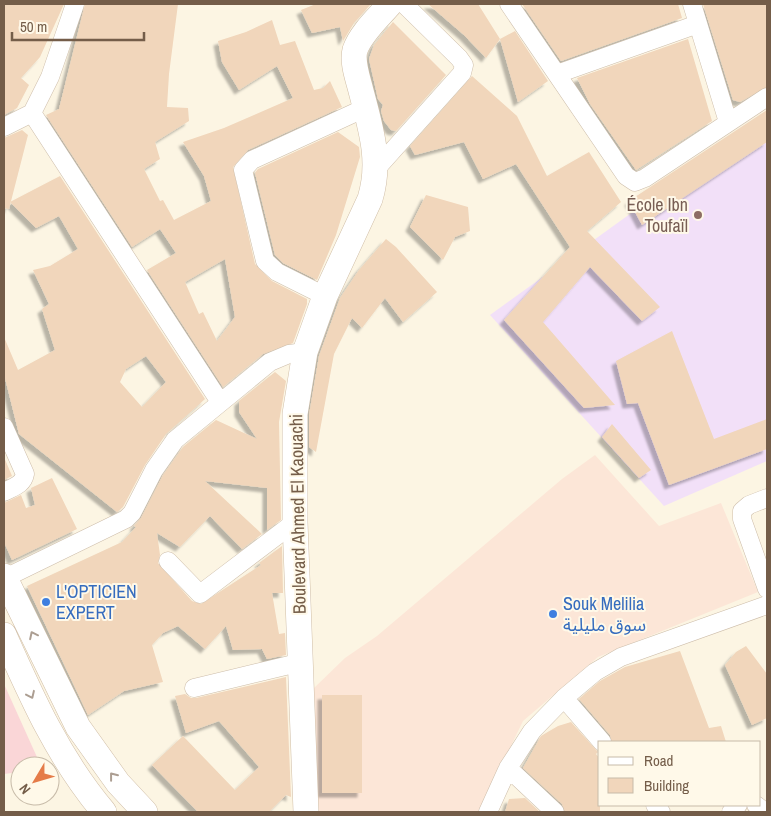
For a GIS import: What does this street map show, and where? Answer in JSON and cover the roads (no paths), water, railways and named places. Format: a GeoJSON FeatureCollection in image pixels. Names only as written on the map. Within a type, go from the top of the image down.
{"type":"FeatureCollection","features":[{"type":"Feature","properties":{"kind":"street"},"geometry":{"type":"LineString","coordinates":[[4,127],[32,113],[50,77],[75,4]]}},
{"type":"Feature","properties":{"kind":"street","name":"Boulevard Ahmed El Kaouachi"},"geometry":{"type":"LineString","coordinates":[[306,812],[302,662],[295,522],[296,414],[305,352],[325,296],[370,199],[377,168],[355,64],[355,50],[363,37],[390,4]]}},
{"type":"Feature","properties":{"kind":"street"},"geometry":{"type":"LineString","coordinates":[[377,168],[462,73],[464,65],[404,4]]}},
{"type":"Feature","properties":{"kind":"street"},"geometry":{"type":"LineString","coordinates":[[510,4],[626,176],[635,182],[645,178],[767,97]]}},
{"type":"Feature","properties":{"kind":"street"},"geometry":{"type":"LineString","coordinates":[[692,4],[728,122]]}},
{"type":"Feature","properties":{"kind":"street"},"geometry":{"type":"LineString","coordinates":[[557,74],[698,24]]}},
{"type":"Feature","properties":{"kind":"street"},"geometry":{"type":"LineString","coordinates":[[325,296],[277,272],[265,262],[243,170],[252,160],[365,108]]}},
{"type":"Feature","properties":{"kind":"street"},"geometry":{"type":"LineString","coordinates":[[32,113],[220,402]]}},
{"type":"Feature","properties":{"kind":"street"},"geometry":{"type":"LineString","coordinates":[[145,812],[102,762],[78,727],[4,577],[126,519],[132,513],[168,447],[270,362],[289,354],[305,352]]}},
{"type":"Feature","properties":{"kind":"street"},"geometry":{"type":"LineString","coordinates":[[4,427],[25,474],[24,480],[4,492]]}},
{"type":"Feature","properties":{"kind":"street"},"geometry":{"type":"LineString","coordinates":[[767,498],[749,505],[742,511],[742,519],[767,589]]}},
{"type":"Feature","properties":{"kind":"street"},"geometry":{"type":"LineString","coordinates":[[168,561],[200,594],[295,522]]}},
{"type":"Feature","properties":{"kind":"street"},"geometry":{"type":"LineString","coordinates":[[488,812],[508,768],[532,731],[564,698],[595,672],[621,657],[767,605]]}},
{"type":"Feature","properties":{"kind":"street"},"geometry":{"type":"LineString","coordinates":[[4,635],[58,748],[72,772],[104,812]]}},
{"type":"Feature","properties":{"kind":"street"},"geometry":{"type":"LineString","coordinates":[[194,688],[302,662]]}},
{"type":"Feature","properties":{"kind":"street"},"geometry":{"type":"LineString","coordinates":[[564,698],[601,741]]}},
{"type":"Feature","properties":{"kind":"street"},"geometry":{"type":"LineString","coordinates":[[508,768],[555,812]]}},
{"type":"Feature","properties":{"kind":"place","name":"École Ibn Toufaïl"},"geometry":{"type":"Point","coordinates":[698,215]}},
{"type":"Feature","properties":{"kind":"place","name":"L'OPTICIEN EXPERT"},"geometry":{"type":"Point","coordinates":[46,602]}},
{"type":"Feature","properties":{"kind":"place","name":"Souk Melilia سوق مليلية"},"geometry":{"type":"Point","coordinates":[553,614]}}]}
